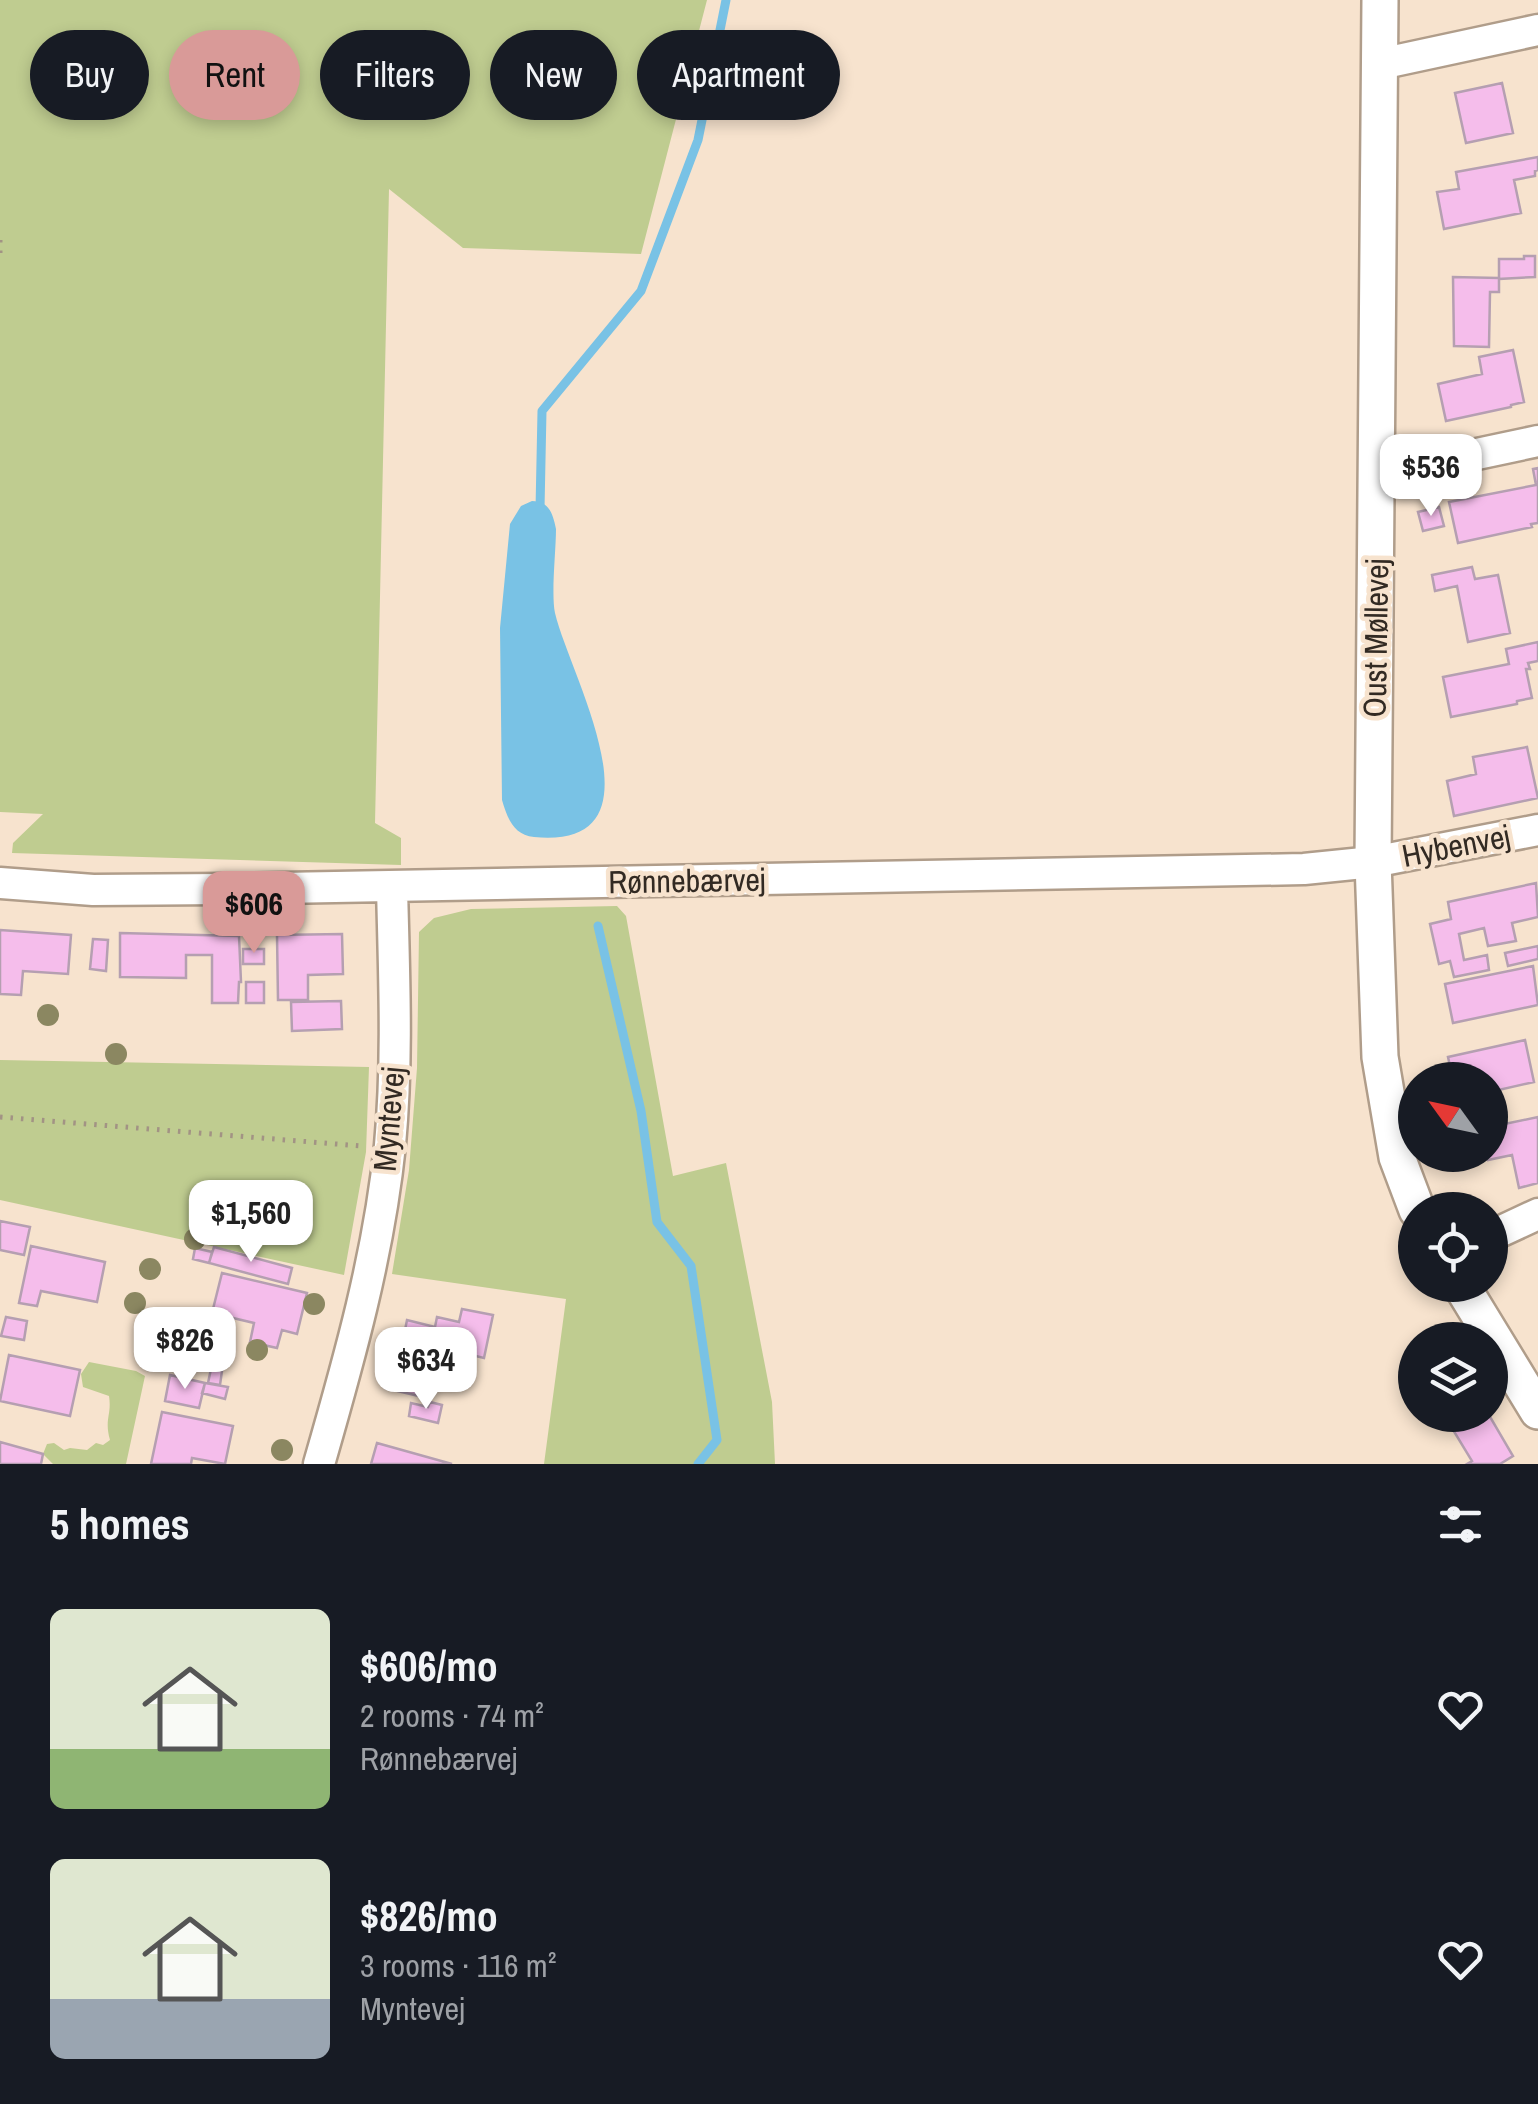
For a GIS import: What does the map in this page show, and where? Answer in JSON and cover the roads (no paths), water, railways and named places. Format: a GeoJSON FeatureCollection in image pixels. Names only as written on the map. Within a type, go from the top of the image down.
{"type":"FeatureCollection","features":[{"type":"Feature","properties":{"kind":"street","name":"Oust Møllevej"},"geometry":{"type":"LineString","coordinates":[[1380,0],[1373,862],[1380,1057],[1397,1157],[1410,1192]]}},
{"type":"Feature","properties":{"kind":"street"},"geometry":{"type":"LineString","coordinates":[[1380,64],[1538,30]]}},
{"type":"Feature","properties":{"kind":"street"},"geometry":{"type":"LineString","coordinates":[[1378,475],[1538,441]]}},
{"type":"Feature","properties":{"kind":"street","name":"Hybenvej"},"geometry":{"type":"LineString","coordinates":[[1373,862],[1538,830]]}},
{"type":"Feature","properties":{"kind":"street","name":"Rønnebærvej"},"geometry":{"type":"LineString","coordinates":[[0,883],[93,890],[392,887],[1304,869],[1373,862]]}},
{"type":"Feature","properties":{"kind":"street","name":"Myntevej"},"geometry":{"type":"LineString","coordinates":[[319,1464],[366,1292],[389,1149],[396,1061],[392,887]]}},
{"type":"Feature","properties":{"kind":"street"},"geometry":{"type":"LineString","coordinates":[[1508,1228],[1538,1214]]}},
{"type":"Feature","properties":{"kind":"street"},"geometry":{"type":"LineString","coordinates":[[1471,1302],[1538,1412]]}},
{"type":"Feature","properties":{"kind":"water"},"geometry":{"type":"Polygon","coordinates":[[[532,501],[546,506],[555,523],[555,613],[591,714],[605,788],[597,816],[575,834],[534,837],[516,829],[502,800],[500,628],[510,524],[521,506],[532,501]]]}},
{"type":"Feature","properties":{"kind":"waterway"},"geometry":{"type":"LineString","coordinates":[[540,509],[542,411],[641,291],[698,140],[726,0]]}},
{"type":"Feature","properties":{"kind":"waterway"},"geometry":{"type":"LineString","coordinates":[[598,926],[641,1111],[657,1222],[691,1266],[717,1440],[698,1464]]}}]}
